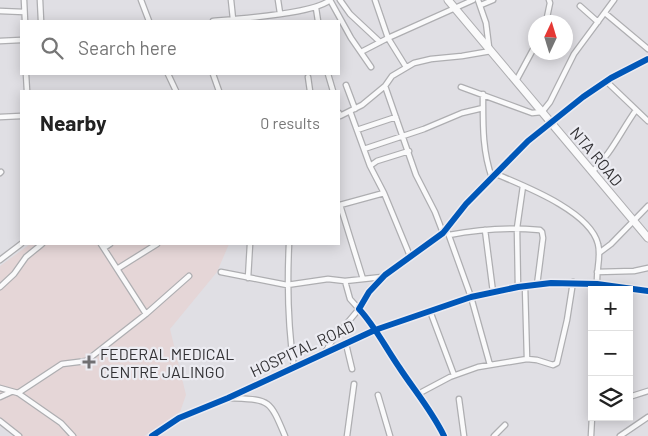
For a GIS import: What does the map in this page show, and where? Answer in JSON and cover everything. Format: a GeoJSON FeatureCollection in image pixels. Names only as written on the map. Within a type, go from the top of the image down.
{"type":"FeatureCollection","features":[{"type":"Feature","properties":{"kind":"street"},"geometry":{"type":"LineString","coordinates":[[24,0],[25,20]]}},
{"type":"Feature","properties":{"kind":"street"},"geometry":{"type":"LineString","coordinates":[[40,0],[41,20]]}},
{"type":"Feature","properties":{"kind":"street"},"geometry":{"type":"LineString","coordinates":[[141,0],[149,20]]}},
{"type":"Feature","properties":{"kind":"street"},"geometry":{"type":"LineString","coordinates":[[231,0],[234,19]]}},
{"type":"Feature","properties":{"kind":"street"},"geometry":{"type":"LineString","coordinates":[[278,0],[280,13]]}},
{"type":"Feature","properties":{"kind":"street"},"geometry":{"type":"LineString","coordinates":[[224,20],[316,8],[321,3],[330,0],[371,67]]}},
{"type":"Feature","properties":{"kind":"street"},"geometry":{"type":"LineString","coordinates":[[340,0],[350,14],[380,42]]}},
{"type":"Feature","properties":{"kind":"street"},"geometry":{"type":"LineString","coordinates":[[375,0],[388,38],[406,67]]}},
{"type":"Feature","properties":{"kind":"street","name":"NTA ROAD"},"geometry":{"type":"LineString","coordinates":[[448,0],[648,238]]}},
{"type":"Feature","properties":{"kind":"street"},"geometry":{"type":"LineString","coordinates":[[361,52],[473,0]]}},
{"type":"Feature","properties":{"kind":"street"},"geometry":{"type":"LineString","coordinates":[[340,115],[362,105],[385,86],[392,76],[406,67],[423,60],[462,56],[490,50],[486,23],[479,2],[493,0]]}},
{"type":"Feature","properties":{"kind":"street"},"geometry":{"type":"LineString","coordinates":[[547,15],[549,0]]}},
{"type":"Feature","properties":{"kind":"street"},"geometry":{"type":"LineString","coordinates":[[461,87],[532,113],[542,112],[550,102],[574,54],[614,0]]}},
{"type":"Feature","properties":{"kind":"street"},"geometry":{"type":"LineString","coordinates":[[580,6],[598,22]]}},
{"type":"Feature","properties":{"kind":"street"},"geometry":{"type":"LineString","coordinates":[[316,8],[318,20]]}},
{"type":"Feature","properties":{"kind":"street"},"geometry":{"type":"LineString","coordinates":[[0,11],[24,12]]}},
{"type":"Feature","properties":{"kind":"street"},"geometry":{"type":"LineString","coordinates":[[604,13],[648,49]]}},
{"type":"Feature","properties":{"kind":"street"},"geometry":{"type":"LineString","coordinates":[[0,41],[20,40]]}},
{"type":"Feature","properties":{"kind":"street"},"geometry":{"type":"LineString","coordinates":[[516,82],[528,59]]}},
{"type":"Feature","properties":{"kind":"street"},"geometry":{"type":"LineString","coordinates":[[323,354],[359,309],[369,292],[383,277],[446,232],[466,204],[528,141],[583,97],[648,59]]}},
{"type":"Feature","properties":{"kind":"street"},"geometry":{"type":"LineString","coordinates":[[26,75],[27,90]]}},
{"type":"Feature","properties":{"kind":"street"},"geometry":{"type":"LineString","coordinates":[[168,75],[176,90]]}},
{"type":"Feature","properties":{"kind":"street"},"geometry":{"type":"LineString","coordinates":[[213,75],[219,90]]}},
{"type":"Feature","properties":{"kind":"street"},"geometry":{"type":"LineString","coordinates":[[328,75],[332,90]]}},
{"type":"Feature","properties":{"kind":"street"},"geometry":{"type":"LineString","coordinates":[[308,77],[310,90]]}},
{"type":"Feature","properties":{"kind":"street"},"geometry":{"type":"LineString","coordinates":[[606,82],[648,121]]}},
{"type":"Feature","properties":{"kind":"street"},"geometry":{"type":"LineString","coordinates":[[346,85],[357,130],[370,166],[384,193],[410,256]]}},
{"type":"Feature","properties":{"kind":"street"},"geometry":{"type":"LineString","coordinates":[[385,86],[416,175],[446,232],[471,297],[490,365]]}},
{"type":"Feature","properties":{"kind":"street"},"geometry":{"type":"LineString","coordinates":[[483,94],[483,133],[486,162],[494,176],[523,186],[563,205],[580,217],[598,242],[597,284]]}},
{"type":"Feature","properties":{"kind":"street"},"geometry":{"type":"LineString","coordinates":[[364,148],[404,136],[462,113],[483,108]]}},
{"type":"Feature","properties":{"kind":"street"},"geometry":{"type":"LineString","coordinates":[[592,172],[604,160],[636,110]]}},
{"type":"Feature","properties":{"kind":"street"},"geometry":{"type":"LineString","coordinates":[[0,117],[20,116]]}},
{"type":"Feature","properties":{"kind":"street"},"geometry":{"type":"LineString","coordinates":[[357,130],[396,117]]}},
{"type":"Feature","properties":{"kind":"street"},"geometry":{"type":"LineString","coordinates":[[370,166],[400,152],[409,151]]}},
{"type":"Feature","properties":{"kind":"street"},"geometry":{"type":"LineString","coordinates":[[518,287],[517,228],[523,186]]}},
{"type":"Feature","properties":{"kind":"street"},"geometry":{"type":"LineString","coordinates":[[363,279],[340,205],[384,193]]}},
{"type":"Feature","properties":{"kind":"street"},"geometry":{"type":"LineString","coordinates":[[599,253],[634,222],[648,206]]}},
{"type":"Feature","properties":{"kind":"street"},"geometry":{"type":"LineString","coordinates":[[446,232],[517,228],[540,230],[543,234],[537,285]]}},
{"type":"Feature","properties":{"kind":"street"},"geometry":{"type":"LineString","coordinates":[[484,230],[493,292]]}},
{"type":"Feature","properties":{"kind":"street"},"geometry":{"type":"LineString","coordinates":[[0,260],[20,245]]}},
{"type":"Feature","properties":{"kind":"street"},"geometry":{"type":"LineString","coordinates":[[0,287],[14,274],[26,257],[41,245]]}},
{"type":"Feature","properties":{"kind":"street"},"geometry":{"type":"LineString","coordinates":[[117,269],[155,245]]}},
{"type":"Feature","properties":{"kind":"street"},"geometry":{"type":"LineString","coordinates":[[248,278],[250,245]]}},
{"type":"Feature","properties":{"kind":"street"},"geometry":{"type":"LineString","coordinates":[[289,245],[287,285],[290,344],[294,368]]}},
{"type":"Feature","properties":{"kind":"street"},"geometry":{"type":"LineString","coordinates":[[103,246],[146,314]]}},
{"type":"Feature","properties":{"kind":"street"},"geometry":{"type":"LineString","coordinates":[[597,272],[634,271],[648,268]]}},
{"type":"Feature","properties":{"kind":"street"},"geometry":{"type":"LineString","coordinates":[[221,272],[287,285],[328,279],[346,281],[383,277]]}},
{"type":"Feature","properties":{"kind":"street"},"geometry":{"type":"LineString","coordinates":[[18,393],[62,364],[86,360],[146,314],[190,276]]}},
{"type":"Feature","properties":{"kind":"street"},"geometry":{"type":"LineString","coordinates":[[346,281],[350,299],[376,330],[444,436]]}},
{"type":"Feature","properties":{"kind":"street"},"geometry":{"type":"LineString","coordinates":[[418,394],[454,375],[490,365],[528,359],[553,365],[557,363],[573,282]]}},
{"type":"Feature","properties":{"kind":"street","name":"HOSPITAL ROAD"},"geometry":{"type":"LineString","coordinates":[[152,436],[179,418],[228,398],[376,330],[471,297],[518,287],[573,282],[648,291]]}},
{"type":"Feature","properties":{"kind":"street"},"geometry":{"type":"LineString","coordinates":[[525,286],[528,359]]}},
{"type":"Feature","properties":{"kind":"street"},"geometry":{"type":"LineString","coordinates":[[430,311],[454,375]]}},
{"type":"Feature","properties":{"kind":"street"},"geometry":{"type":"LineString","coordinates":[[346,344],[352,369]]}},
{"type":"Feature","properties":{"kind":"street"},"geometry":{"type":"LineString","coordinates":[[346,436],[354,384]]}},
{"type":"Feature","properties":{"kind":"street"},"geometry":{"type":"LineString","coordinates":[[0,388],[18,393],[60,423],[73,436]]}},
{"type":"Feature","properties":{"kind":"street"},"geometry":{"type":"LineString","coordinates":[[0,397],[11,392]]}},
{"type":"Feature","properties":{"kind":"street"},"geometry":{"type":"LineString","coordinates":[[633,396],[647,394]]}},
{"type":"Feature","properties":{"kind":"street"},"geometry":{"type":"LineString","coordinates":[[378,395],[390,436]]}},
{"type":"Feature","properties":{"kind":"street"},"geometry":{"type":"LineString","coordinates":[[228,398],[265,402],[274,411],[285,436]]}},
{"type":"Feature","properties":{"kind":"street"},"geometry":{"type":"LineString","coordinates":[[459,399],[464,436]]}},
{"type":"Feature","properties":{"kind":"street"},"geometry":{"type":"LineString","coordinates":[[620,436],[648,417]]}},
{"type":"Feature","properties":{"kind":"street"},"geometry":{"type":"LineString","coordinates":[[0,421],[19,436]]}},
{"type":"Feature","properties":{"kind":"street"},"geometry":{"type":"LineString","coordinates":[[590,436],[592,421]]}},
{"type":"Feature","properties":{"kind":"street"},"geometry":{"type":"LineString","coordinates":[[494,436],[505,425]]}},
{"type":"Feature","properties":{"kind":"shaded area","name":"FEDERAL MEDICAL CENTRE JALINGO"},"geometry":{"type":"Polygon","coordinates":[[[29,245],[229,245],[217,272],[170,329],[186,395],[180,412],[144,436],[23,436],[0,418],[0,266],[29,245]]]}},
{"type":"Feature","properties":{"kind":"cycle path"},"geometry":{"type":"LineString","coordinates":[[444,436],[428,409],[359,309],[369,292],[385,275],[443,233],[466,204],[528,141],[583,97],[611,78],[648,59]]}},
{"type":"Feature","properties":{"kind":"cycle path"},"geometry":{"type":"LineString","coordinates":[[152,436],[179,418],[228,398],[375,330],[471,297],[518,287],[551,283],[597,284],[648,291]]}},
{"type":"Feature","properties":{"kind":"place","name":"FEDERAL MEDICAL CENTRE JALINGO"},"geometry":{"type":"Point","coordinates":[89,362]}}]}
